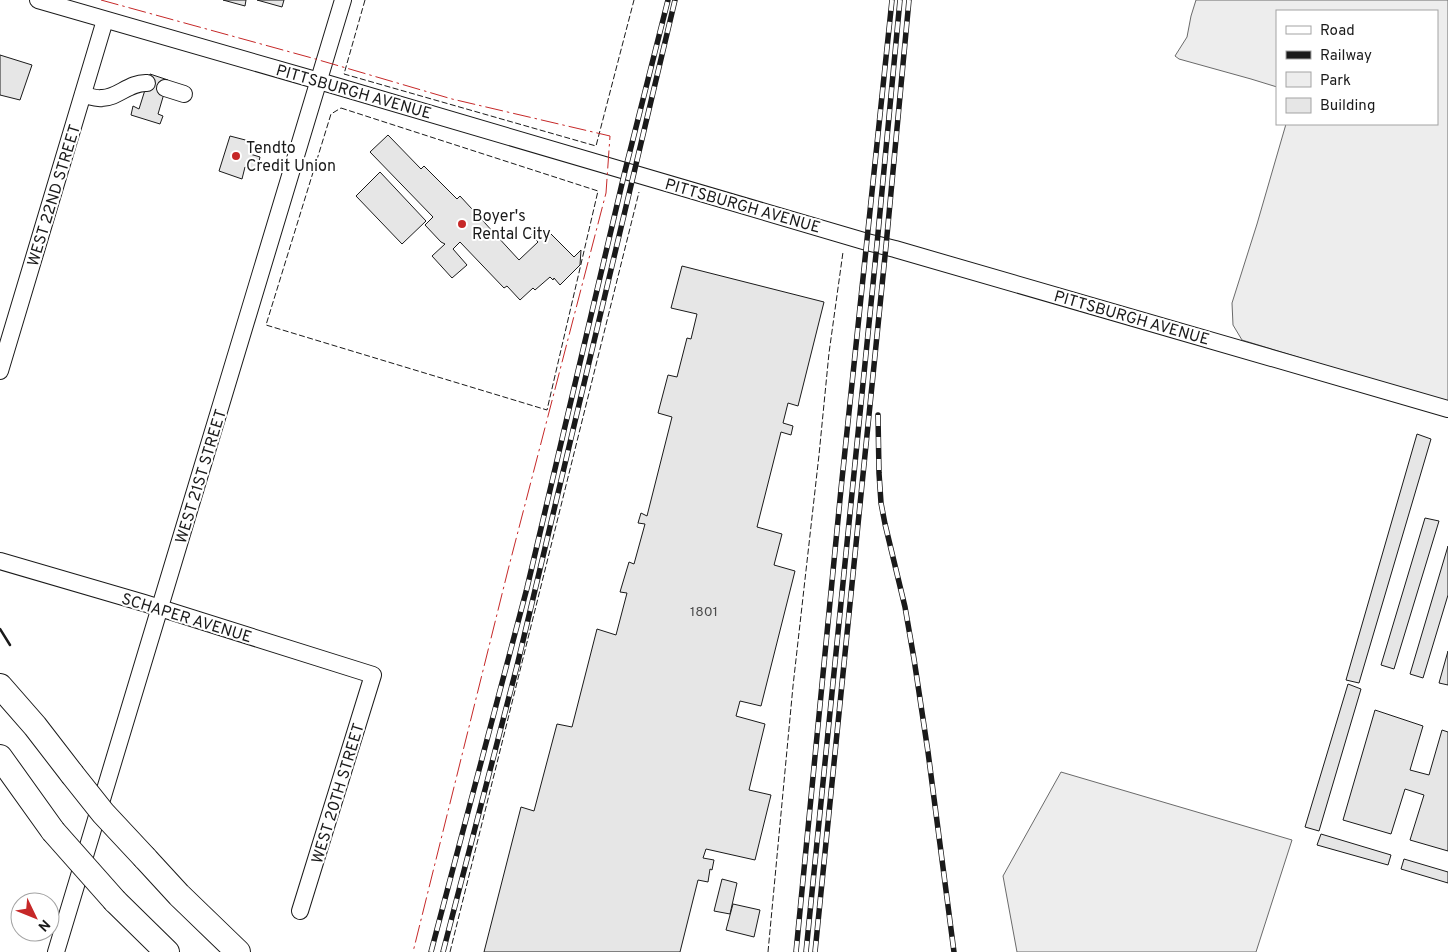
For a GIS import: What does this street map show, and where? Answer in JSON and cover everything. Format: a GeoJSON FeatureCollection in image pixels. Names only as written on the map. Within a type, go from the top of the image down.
{"type":"FeatureCollection","features":[{"type":"Feature","properties":{"kind":"highway"},"geometry":{"type":"LineString","coordinates":[[0,670],[35,726]]}},
{"type":"Feature","properties":{"kind":"highway"},"geometry":{"type":"LineString","coordinates":[[0,686],[35,726],[103,813],[179,895],[238,952]]}},
{"type":"Feature","properties":{"kind":"highway"},"geometry":{"type":"LineString","coordinates":[[0,757],[53,831]]}},
{"type":"Feature","properties":{"kind":"highway"},"geometry":{"type":"LineString","coordinates":[[0,774],[115,901],[167,952]]}},
{"type":"Feature","properties":{"kind":"street","name":"PITTSBURGH AVENUE"},"geometry":{"type":"LineString","coordinates":[[38,0],[1448,409]]}},
{"type":"Feature","properties":{"kind":"street","name":"WEST 21ST STREET"},"geometry":{"type":"LineString","coordinates":[[56,952],[343,0]]}},
{"type":"Feature","properties":{"kind":"street","name":"WEST 22ND STREET"},"geometry":{"type":"LineString","coordinates":[[0,371],[105,20]]}},
{"type":"Feature","properties":{"kind":"street"},"geometry":{"type":"LineString","coordinates":[[83,94],[104,98],[130,86],[147,83]]}},
{"type":"Feature","properties":{"kind":"street"},"geometry":{"type":"LineString","coordinates":[[165,88],[184,94]]}},
{"type":"Feature","properties":{"kind":"street","name":"SCHAPER AVENUE"},"geometry":{"type":"LineString","coordinates":[[0,561],[160,608],[373,675]]}},
{"type":"Feature","properties":{"kind":"street","name":"WEST 20TH STREET"},"geometry":{"type":"LineString","coordinates":[[300,911],[373,675]]}},
{"type":"Feature","properties":{"kind":"green space"},"geometry":{"type":"Polygon","coordinates":[[[1196,0],[1448,0],[1448,403],[1242,340],[1233,325],[1232,303],[1286,125],[1438,125],[1438,10],[1276,10],[1276,87],[1179,59],[1175,56],[1187,37],[1196,0]]]}},
{"type":"Feature","properties":{"kind":"green space"},"geometry":{"type":"Polygon","coordinates":[[[1061,772],[1292,840],[1256,952],[1017,952],[1003,876],[1061,772]]]}},
{"type":"Feature","properties":{"kind":"building"},"geometry":{"type":"Polygon","coordinates":[[[223,0],[246,0],[245,6],[223,0]]]}},
{"type":"Feature","properties":{"kind":"building"},"geometry":{"type":"Polygon","coordinates":[[[257,0],[284,0],[282,7],[257,0]]]}},
{"type":"Feature","properties":{"kind":"building"},"geometry":{"type":"Polygon","coordinates":[[[0,55],[32,65],[20,100],[0,95],[0,55]]]}},
{"type":"Feature","properties":{"kind":"building"},"geometry":{"type":"Polygon","coordinates":[[[150,74],[168,80],[158,114],[163,116],[160,124],[131,115],[133,106],[139,109],[150,74]]]}},
{"type":"Feature","properties":{"kind":"building"},"geometry":{"type":"Polygon","coordinates":[[[388,135],[421,169],[424,166],[457,199],[460,196],[519,260],[538,242],[531,235],[539,227],[546,234],[549,232],[574,257],[581,250],[580,265],[560,285],[554,278],[553,280],[550,277],[535,290],[533,288],[520,300],[507,286],[504,288],[460,242],[453,249],[467,265],[452,278],[432,256],[445,244],[425,225],[433,217],[370,152],[388,135]]]}},
{"type":"Feature","properties":{"kind":"building"},"geometry":{"type":"Polygon","coordinates":[[[230,136],[253,142],[250,154],[260,157],[257,170],[245,167],[242,179],[219,171],[230,136]]]}},
{"type":"Feature","properties":{"kind":"building"},"geometry":{"type":"Polygon","coordinates":[[[380,172],[426,221],[402,244],[356,196],[380,172]]]}},
{"type":"Feature","properties":{"kind":"building"},"geometry":{"type":"Polygon","coordinates":[[[682,266],[824,302],[798,406],[788,403],[783,423],[793,426],[791,435],[781,432],[757,527],[782,534],[774,565],[795,571],[761,706],[740,701],[736,716],[765,724],[749,790],[771,795],[755,860],[706,849],[703,858],[714,860],[712,870],[710,869],[708,882],[698,880],[680,952],[484,952],[521,807],[534,811],[557,724],[572,727],[597,629],[616,635],[627,593],[620,592],[629,562],[634,564],[645,524],[638,523],[641,513],[647,516],[672,417],[658,413],[668,375],[677,377],[687,338],[691,339],[697,314],[671,308],[682,266]]]}},
{"type":"Feature","properties":{"kind":"building"},"geometry":{"type":"Polygon","coordinates":[[[1417,434],[1431,439],[1359,683],[1346,680],[1417,434]]]}},
{"type":"Feature","properties":{"kind":"building"},"geometry":{"type":"Polygon","coordinates":[[[1425,518],[1439,521],[1394,669],[1381,665],[1425,518]]]}},
{"type":"Feature","properties":{"kind":"building"},"geometry":{"type":"Polygon","coordinates":[[[1448,546],[1448,595],[1423,678],[1410,674],[1448,546]]]}},
{"type":"Feature","properties":{"kind":"building"},"geometry":{"type":"Polygon","coordinates":[[[1448,651],[1448,685],[1439,683],[1448,651]]]}},
{"type":"Feature","properties":{"kind":"building"},"geometry":{"type":"Polygon","coordinates":[[[1348,684],[1361,689],[1319,831],[1305,827],[1348,684]]]}},
{"type":"Feature","properties":{"kind":"building"},"geometry":{"type":"Polygon","coordinates":[[[1375,710],[1423,726],[1410,770],[1429,775],[1442,730],[1448,732],[1448,851],[1410,840],[1424,795],[1405,789],[1391,834],[1343,820],[1375,710]]]}},
{"type":"Feature","properties":{"kind":"building"},"geometry":{"type":"Polygon","coordinates":[[[1321,834],[1391,855],[1388,865],[1317,845],[1321,834]]]}},
{"type":"Feature","properties":{"kind":"building"},"geometry":{"type":"Polygon","coordinates":[[[1404,859],[1448,872],[1448,883],[1401,869],[1404,859]]]}},
{"type":"Feature","properties":{"kind":"building"},"geometry":{"type":"Polygon","coordinates":[[[722,879],[737,883],[730,914],[714,911],[722,879]]]}},
{"type":"Feature","properties":{"kind":"building"},"geometry":{"type":"Polygon","coordinates":[[[733,904],[760,910],[754,937],[726,930],[733,904]]]}},
{"type":"Feature","properties":{"kind":"railway"},"geometry":{"type":"LineString","coordinates":[[431,952],[527,588],[625,171],[668,0]]}},
{"type":"Feature","properties":{"kind":"railway"},"geometry":{"type":"LineString","coordinates":[[443,952],[517,666],[675,0]]}},
{"type":"Feature","properties":{"kind":"railway"},"geometry":{"type":"LineString","coordinates":[[796,952],[841,489],[892,0]]}},
{"type":"Feature","properties":{"kind":"railway"},"geometry":{"type":"LineString","coordinates":[[806,952],[900,0]]}},
{"type":"Feature","properties":{"kind":"railway"},"geometry":{"type":"LineString","coordinates":[[815,952],[909,0]]}},
{"type":"Feature","properties":{"kind":"railway"},"geometry":{"type":"LineString","coordinates":[[878,415],[881,503],[905,607],[914,659],[954,952]]}},
{"type":"Feature","properties":{"kind":"fence"},"geometry":{"type":"LineString","coordinates":[[365,0],[344,74],[596,146],[634,0]]}},
{"type":"Feature","properties":{"kind":"fence"},"geometry":{"type":"LineString","coordinates":[[341,108],[598,191],[547,410],[266,325],[331,114],[341,108]]}},
{"type":"Feature","properties":{"kind":"fence"},"geometry":{"type":"LineString","coordinates":[[450,952],[639,192]]}},
{"type":"Feature","properties":{"kind":"fence"},"geometry":{"type":"LineString","coordinates":[[768,952],[793,686],[829,353],[843,252]]}},
{"type":"Feature","properties":{"kind":"wall"},"geometry":{"type":"LineString","coordinates":[[0,629],[10,645]]}},
{"type":"Feature","properties":{"kind":"power"},"geometry":{"type":"LineString","coordinates":[[101,0],[452,99],[610,136],[606,193],[508,570],[413,952]]}},
{"type":"Feature","properties":{"kind":"place","name":"Tendto Credit Union"},"geometry":{"type":"Point","coordinates":[236,156]}},
{"type":"Feature","properties":{"kind":"place","name":"Boyer's Rental City"},"geometry":{"type":"Point","coordinates":[462,224]}}]}
